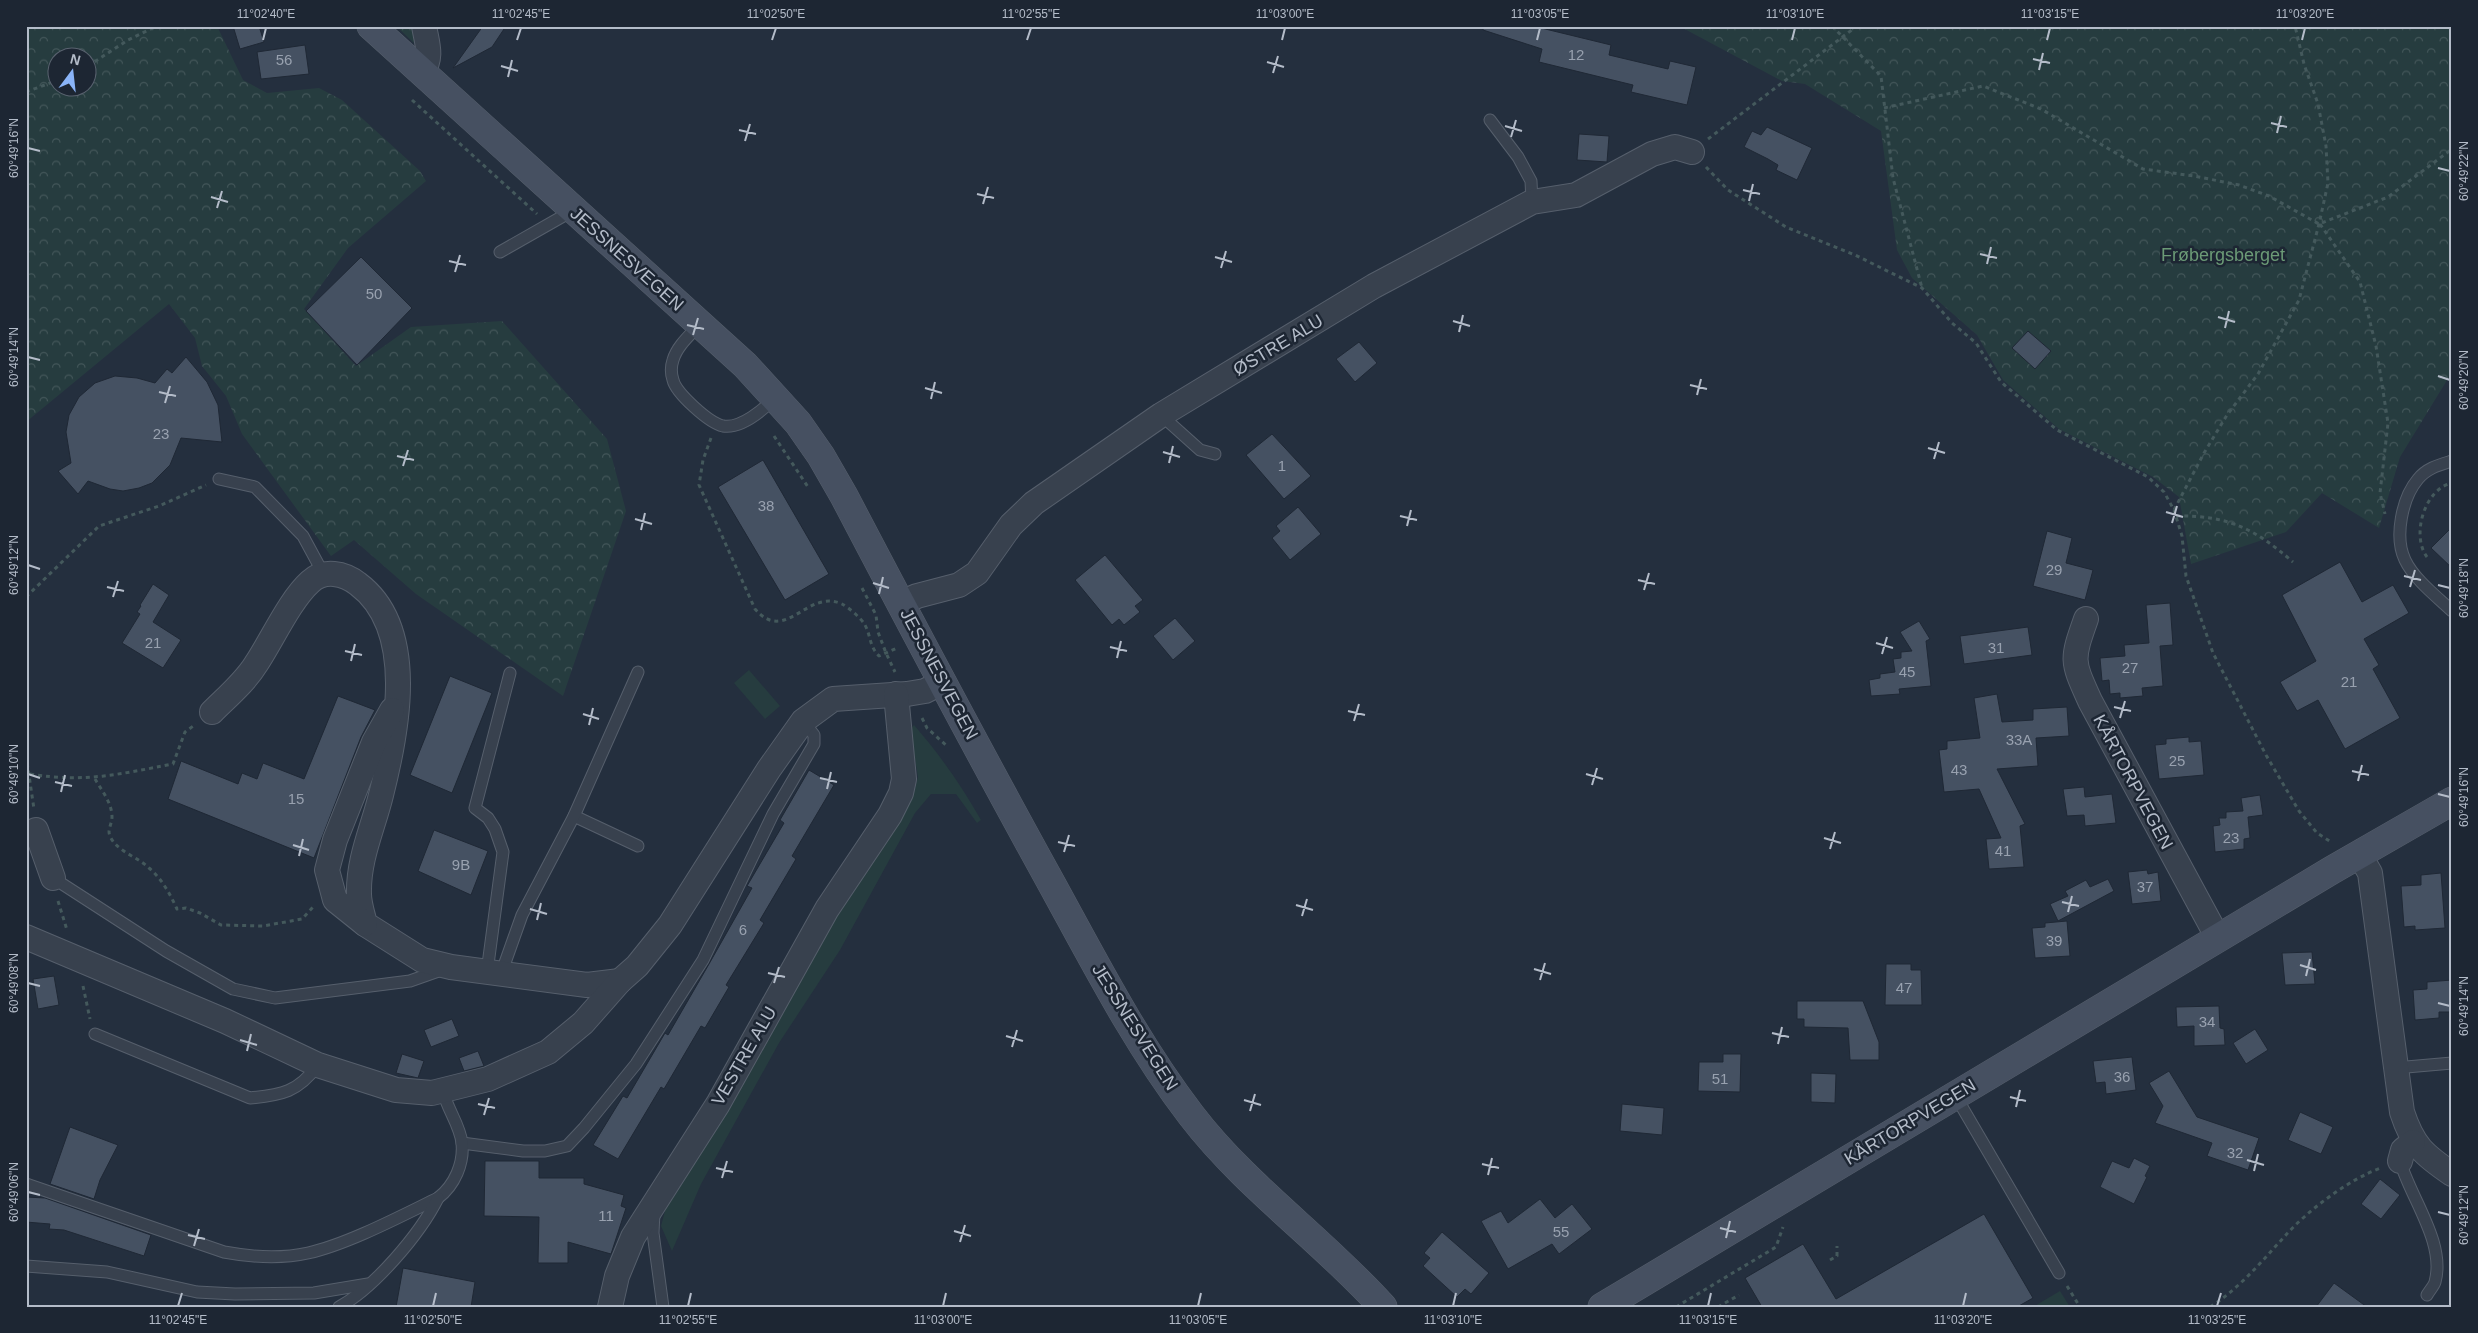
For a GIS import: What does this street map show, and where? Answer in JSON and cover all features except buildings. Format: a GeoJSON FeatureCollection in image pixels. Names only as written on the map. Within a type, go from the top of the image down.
{"type":"FeatureCollection","features":[{"type":"Feature","properties":{"kind":"main road","name":"JESSNESVEGEN"},"geometry":{"type":"LineString","coordinates":[[371,26],[745,364],[766,405],[798,423],[821,456],[1085,945],[1161,1073],[1193,1118],[1254,1183],[1364,1286],[1383,1307]]}},
{"type":"Feature","properties":{"kind":"main road","name":"KÅRTORPVEGEN"},"geometry":{"type":"LineString","coordinates":[[1602,1307],[2218,938],[2349,850],[2452,802]]}},
{"type":"Feature","properties":{"kind":"street"},"geometry":{"type":"LineString","coordinates":[[422,72],[428,64],[428,48],[424,26]]}},
{"type":"Feature","properties":{"kind":"street","name":"ØSTRE ALU"},"geometry":{"type":"LineString","coordinates":[[901,603],[917,596],[959,585],[977,573],[1010,525],[1034,503],[1161,415],[1374,286],[1532,202],[1576,195],[1652,154],[1675,147],[1692,152]]}},
{"type":"Feature","properties":{"kind":"street"},"geometry":{"type":"LineString","coordinates":[[212,712],[254,667],[289,610],[310,582],[323,573],[335,574],[352,580],[370,592],[389,626],[398,668],[398,700],[391,752],[381,796],[363,855],[359,895],[365,924]]}},
{"type":"Feature","properties":{"kind":"street","name":"KÅRTORPVEGEN"},"geometry":{"type":"LineString","coordinates":[[2086,619],[2076,649],[2076,669],[2090,701],[2218,938]]}},
{"type":"Feature","properties":{"kind":"street"},"geometry":{"type":"LineString","coordinates":[[26,937],[225,1021],[318,1065],[396,1090],[443,1092],[488,1079],[548,1052],[583,1023],[620,981],[636,966],[670,925],[769,769],[803,721],[833,699],[897,685],[925,691],[943,682]]}},
{"type":"Feature","properties":{"kind":"street","name":"VESTRE ALU"},"geometry":{"type":"LineString","coordinates":[[610,1307],[617,1276],[633,1237],[718,1104],[827,910],[890,815],[901,793],[904,779],[897,685]]}},
{"type":"Feature","properties":{"kind":"street"},"geometry":{"type":"LineString","coordinates":[[398,700],[374,742],[335,840],[328,870],[334,900],[365,924],[422,960],[451,967],[587,985],[620,981]]}},
{"type":"Feature","properties":{"kind":"street"},"geometry":{"type":"LineString","coordinates":[[36,830],[52,878]]}},
{"type":"Feature","properties":{"kind":"street"},"geometry":{"type":"LineString","coordinates":[[2349,850],[2370,873],[2402,1112],[2413,1142],[2429,1159],[2452,1174]]}},
{"type":"Feature","properties":{"kind":"street"},"geometry":{"type":"LineString","coordinates":[[2400,1161],[2403,1150],[2413,1142]]}},
{"type":"Feature","properties":{"kind":"lane"},"geometry":{"type":"LineString","coordinates":[[1490,120],[1518,157],[1531,181],[1532,202]]}},
{"type":"Feature","properties":{"kind":"lane"},"geometry":{"type":"LineString","coordinates":[[500,252],[549,224],[571,208]]}},
{"type":"Feature","properties":{"kind":"lane"},"geometry":{"type":"LineString","coordinates":[[700,324],[676,350],[672,363],[672,379],[677,388],[709,420],[724,426],[739,423],[766,405]]}},
{"type":"Feature","properties":{"kind":"lane"},"geometry":{"type":"LineString","coordinates":[[1161,415],[1200,450],[1216,454]]}},
{"type":"Feature","properties":{"kind":"lane"},"geometry":{"type":"LineString","coordinates":[[2452,461],[2436,466],[2418,479],[2404,507],[2400,529],[2400,546],[2408,566],[2452,611]]}},
{"type":"Feature","properties":{"kind":"lane"},"geometry":{"type":"LineString","coordinates":[[218,479],[255,488],[303,536],[323,573]]}},
{"type":"Feature","properties":{"kind":"lane"},"geometry":{"type":"LineString","coordinates":[[494,973],[574,816],[638,672]]}},
{"type":"Feature","properties":{"kind":"lane"},"geometry":{"type":"LineString","coordinates":[[494,973],[503,852],[496,829],[488,818],[475,808],[510,673]]}},
{"type":"Feature","properties":{"kind":"lane"},"geometry":{"type":"LineString","coordinates":[[462,1143],[545,1151],[567,1146],[636,1064],[703,960],[773,814],[814,744],[814,735],[803,721]]}},
{"type":"Feature","properties":{"kind":"lane"},"geometry":{"type":"LineString","coordinates":[[574,816],[638,846]]}},
{"type":"Feature","properties":{"kind":"lane"},"geometry":{"type":"LineString","coordinates":[[52,878],[166,951],[233,989],[276,998],[410,981],[451,967]]}},
{"type":"Feature","properties":{"kind":"lane"},"geometry":{"type":"LineString","coordinates":[[95,1034],[250,1098],[276,1096],[305,1083],[318,1065]]}},
{"type":"Feature","properties":{"kind":"lane"},"geometry":{"type":"LineString","coordinates":[[2395,1068],[2452,1063]]}},
{"type":"Feature","properties":{"kind":"lane"},"geometry":{"type":"LineString","coordinates":[[339,1307],[353,1299],[414,1234],[457,1174],[462,1143],[443,1092]]}},
{"type":"Feature","properties":{"kind":"lane"},"geometry":{"type":"LineString","coordinates":[[1955,1095],[2059,1272]]}},
{"type":"Feature","properties":{"kind":"lane"},"geometry":{"type":"LineString","coordinates":[[2400,1161],[2405,1177],[2428,1224],[2434,1248],[2435,1283],[2427,1295]]}},
{"type":"Feature","properties":{"kind":"lane"},"geometry":{"type":"LineString","coordinates":[[26,1184],[192,1242],[249,1257],[308,1253],[330,1246],[438,1198]]}},
{"type":"Feature","properties":{"kind":"lane"},"geometry":{"type":"LineString","coordinates":[[653,1206],[655,1215],[653,1233],[663,1307]]}},
{"type":"Feature","properties":{"kind":"lane"},"geometry":{"type":"LineString","coordinates":[[26,1266],[107,1272],[197,1292],[235,1294],[314,1293],[368,1284]]}},
{"type":"Feature","properties":{"kind":"path"},"geometry":{"type":"LineString","coordinates":[[98,60],[128,40],[157,26]]}},
{"type":"Feature","properties":{"kind":"path"},"geometry":{"type":"LineString","coordinates":[[1832,26],[1880,76],[1893,178],[1922,288]]}},
{"type":"Feature","properties":{"kind":"path"},"geometry":{"type":"LineString","coordinates":[[1857,26],[1692,152],[1728,190],[1786,227],[1855,255],[1922,288],[1952,323],[1976,343],[2000,382],[2057,430],[2148,477],[2164,492],[2176,516],[2182,536],[2186,576],[2213,653],[2266,755],[2299,811],[2317,833],[2349,850]]}},
{"type":"Feature","properties":{"kind":"path"},"geometry":{"type":"LineString","coordinates":[[2174,510],[2227,415],[2258,374],[2283,332],[2299,300],[2319,224],[2328,184],[2326,146],[2318,104],[2304,64],[2295,26]]}},
{"type":"Feature","properties":{"kind":"path"},"geometry":{"type":"LineString","coordinates":[[26,92],[48,84]]}},
{"type":"Feature","properties":{"kind":"path"},"geometry":{"type":"LineString","coordinates":[[1884,108],[1983,86],[2041,109],[2143,169],[2239,185],[2269,196],[2319,224],[2360,282],[2376,346],[2388,423],[2380,494],[2386,518],[2400,529]]}},
{"type":"Feature","properties":{"kind":"path"},"geometry":{"type":"LineString","coordinates":[[411,99],[549,224]]}},
{"type":"Feature","properties":{"kind":"path"},"geometry":{"type":"LineString","coordinates":[[2319,224],[2388,197],[2452,149]]}},
{"type":"Feature","properties":{"kind":"path"},"geometry":{"type":"LineString","coordinates":[[766,405],[813,495]]}},
{"type":"Feature","properties":{"kind":"path"},"geometry":{"type":"LineString","coordinates":[[717,423],[703,460],[699,485],[755,609],[763,619],[776,622],[787,620],[812,605],[829,600],[843,604],[865,624],[872,649],[879,656],[886,653]]}},
{"type":"Feature","properties":{"kind":"path"},"geometry":{"type":"LineString","coordinates":[[26,597],[99,526],[159,506],[218,479]]}},
{"type":"Feature","properties":{"kind":"path"},"geometry":{"type":"LineString","coordinates":[[2427,558],[2421,550],[2422,520],[2425,511],[2436,491],[2444,485],[2452,483]]}},
{"type":"Feature","properties":{"kind":"path"},"geometry":{"type":"LineString","coordinates":[[2176,516],[2202,516],[2235,523],[2272,543],[2293,562]]}},
{"type":"Feature","properties":{"kind":"path"},"geometry":{"type":"LineString","coordinates":[[858,580],[876,615],[878,632],[897,685]]}},
{"type":"Feature","properties":{"kind":"path"},"geometry":{"type":"LineString","coordinates":[[30,774],[66,779],[95,779],[173,764],[185,732],[212,712]]}},
{"type":"Feature","properties":{"kind":"path"},"geometry":{"type":"LineString","coordinates":[[26,756],[30,774],[36,830]]}},
{"type":"Feature","properties":{"kind":"path"},"geometry":{"type":"LineString","coordinates":[[95,779],[109,804],[112,819],[109,831],[110,837],[120,848],[150,868],[165,885],[177,909],[193,911],[221,925],[263,926],[302,919],[320,899],[333,894]]}},
{"type":"Feature","properties":{"kind":"path"},"geometry":{"type":"LineString","coordinates":[[52,878],[64,924],[81,961],[83,996],[95,1034]]}},
{"type":"Feature","properties":{"kind":"path"},"geometry":{"type":"LineString","coordinates":[[2210,1307],[2228,1295],[2257,1269],[2286,1235],[2317,1207],[2363,1174],[2400,1161]]}},
{"type":"Feature","properties":{"kind":"path"},"geometry":{"type":"LineString","coordinates":[[1830,1260],[1837,1256],[1837,1246]]}},
{"type":"Feature","properties":{"kind":"path"},"geometry":{"type":"LineString","coordinates":[[2059,1272],[2080,1307]]}},
{"type":"Feature","properties":{"kind":"path"},"geometry":{"type":"LineString","coordinates":[[1718,1307],[1739,1295]]}},
{"type":"Feature","properties":{"kind":"green space"},"geometry":{"type":"Polygon","coordinates":[[[26,26],[217,26],[243,80],[267,93],[319,88],[342,100],[420,171],[426,181],[348,248],[304,309],[356,366],[411,327],[502,321],[607,439],[626,511],[563,696],[416,594],[354,540],[331,556],[242,434],[226,396],[202,366],[195,338],[169,304],[26,422],[26,26]]]}},
{"type":"Feature","properties":{"kind":"green space"},"geometry":{"type":"Polygon","coordinates":[[[396,26],[415,26],[414,43],[396,26]]]}},
{"type":"Feature","properties":{"kind":"green space","name":"Frøbergsberget"},"geometry":{"type":"Polygon","coordinates":[[[1679,26],[2452,26],[2452,372],[2400,457],[2379,528],[2322,493],[2286,532],[2191,564],[2179,497],[2153,477],[2059,429],[2003,380],[1977,335],[1912,278],[1897,250],[1881,131],[1805,84],[1782,81],[1679,26]]]}},
{"type":"Feature","properties":{"kind":"green space"},"geometry":{"type":"Polygon","coordinates":[[[749,670],[780,706],[765,719],[734,683],[749,670]]]}},
{"type":"Feature","properties":{"kind":"green space"},"geometry":{"type":"Polygon","coordinates":[[[914,725],[950,771],[981,820],[977,823],[956,794],[931,794],[915,813],[840,950],[779,1043],[701,1184],[672,1251],[661,1226],[670,1192],[778,1018],[885,832],[912,799],[918,777],[910,730],[914,725]]]}},
{"type":"Feature","properties":{"kind":"green space"},"geometry":{"type":"Polygon","coordinates":[[[2060,1291],[2070,1307],[2033,1307],[2060,1291]]]}}]}
